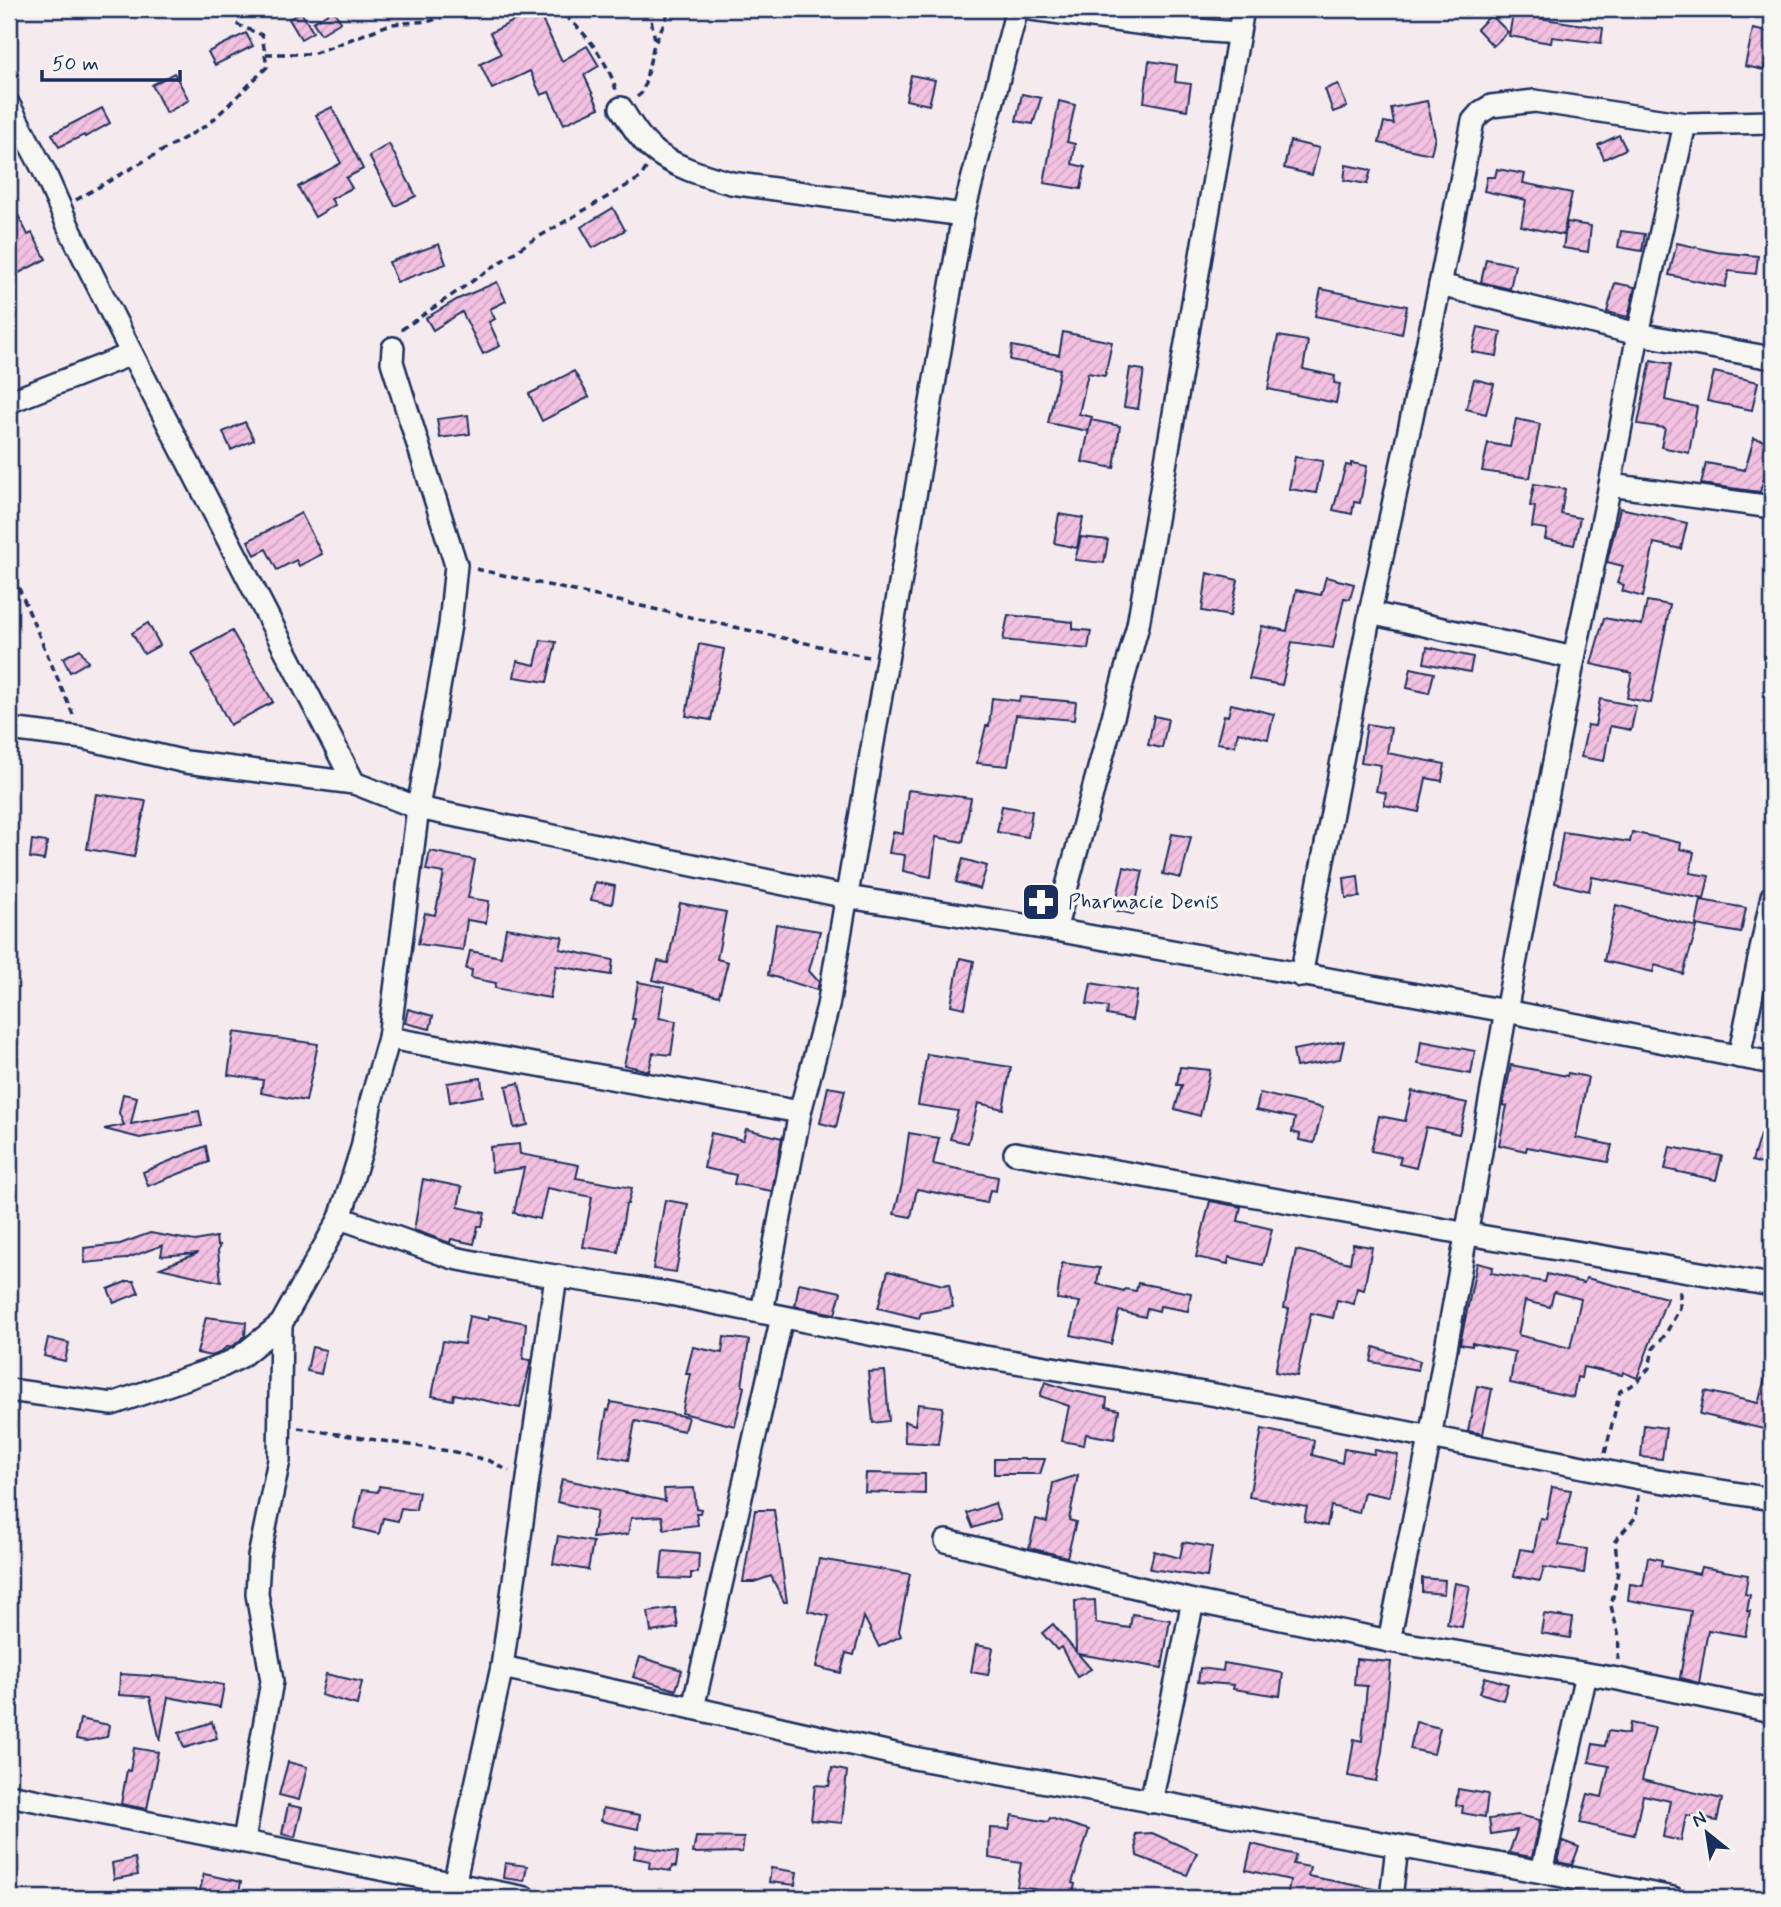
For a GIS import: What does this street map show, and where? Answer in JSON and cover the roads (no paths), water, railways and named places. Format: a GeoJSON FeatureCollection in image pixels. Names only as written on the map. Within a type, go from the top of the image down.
{"type":"FeatureCollection","features":[{"type":"Feature","properties":{"kind":"street"},"geometry":{"type":"LineString","coordinates":[[692,1707],[772,1314],[800,1112],[828,1006],[963,215],[1017,9]]}},
{"type":"Feature","properties":{"kind":"street"},"geometry":{"type":"LineString","coordinates":[[1031,9],[1182,29],[1238,33]]}},
{"type":"Feature","properties":{"kind":"street"},"geometry":{"type":"LineString","coordinates":[[1055,930],[1138,625],[1243,9]]}},
{"type":"Feature","properties":{"kind":"street"},"geometry":{"type":"LineString","coordinates":[[1301,976],[1370,613],[1473,121],[1491,106],[1535,101],[1685,124],[1772,122]]}},
{"type":"Feature","properties":{"kind":"street"},"geometry":{"type":"LineString","coordinates":[[9,105],[132,354],[354,783]]}},
{"type":"Feature","properties":{"kind":"street"},"geometry":{"type":"LineString","coordinates":[[621,108],[636,132],[652,149],[699,174],[731,183],[963,215]]}},
{"type":"Feature","properties":{"kind":"street"},"geometry":{"type":"LineString","coordinates":[[1389,1641],[1468,1234],[1506,1011],[1573,658],[1610,485],[1638,334],[1685,124]]}},
{"type":"Feature","properties":{"kind":"street"},"geometry":{"type":"LineString","coordinates":[[1440,285],[1638,334],[1772,358]]}},
{"type":"Feature","properties":{"kind":"street"},"geometry":{"type":"LineString","coordinates":[[9,1390],[112,1404],[222,1366],[240,1357],[281,1324],[340,1218],[362,1148],[371,1101],[389,1038],[418,808],[450,625],[456,565],[392,362],[393,348]]}},
{"type":"Feature","properties":{"kind":"street"},"geometry":{"type":"LineString","coordinates":[[9,402],[132,354]]}},
{"type":"Feature","properties":{"kind":"street"},"geometry":{"type":"LineString","coordinates":[[1610,485],[1772,507]]}},
{"type":"Feature","properties":{"kind":"street"},"geometry":{"type":"LineString","coordinates":[[1370,613],[1573,658]]}},
{"type":"Feature","properties":{"kind":"street"},"geometry":{"type":"LineString","coordinates":[[9,729],[83,738],[186,762],[354,783],[418,808],[847,897],[1055,930],[1506,1011],[1772,1063]]}},
{"type":"Feature","properties":{"kind":"street"},"geometry":{"type":"LineString","coordinates":[[1739,1057],[1772,896]]}},
{"type":"Feature","properties":{"kind":"street"},"geometry":{"type":"LineString","coordinates":[[389,1038],[800,1112]]}},
{"type":"Feature","properties":{"kind":"street"},"geometry":{"type":"LineString","coordinates":[[1015,1153],[1772,1285]]}},
{"type":"Feature","properties":{"kind":"street"},"geometry":{"type":"LineString","coordinates":[[340,1218],[454,1258],[772,1314],[979,1356],[1216,1395],[1639,1478],[1772,1499]]}},
{"type":"Feature","properties":{"kind":"street"},"geometry":{"type":"LineString","coordinates":[[453,1892],[502,1667],[556,1276]]}},
{"type":"Feature","properties":{"kind":"street"},"geometry":{"type":"LineString","coordinates":[[244,1840],[272,1681],[257,1594],[259,1556],[279,1460],[281,1324]]}},
{"type":"Feature","properties":{"kind":"street"},"geometry":{"type":"LineString","coordinates":[[946,1541],[1193,1601],[1389,1641],[1618,1679],[1772,1711]]}},
{"type":"Feature","properties":{"kind":"street"},"geometry":{"type":"LineString","coordinates":[[1151,1802],[1193,1601]]}},
{"type":"Feature","properties":{"kind":"street"},"geometry":{"type":"LineString","coordinates":[[502,1667],[908,1757],[1673,1898]]}},
{"type":"Feature","properties":{"kind":"street"},"geometry":{"type":"LineString","coordinates":[[1542,1872],[1586,1674]]}},
{"type":"Feature","properties":{"kind":"street"},"geometry":{"type":"LineString","coordinates":[[9,1795],[244,1840],[453,1892],[526,1898]]}},
{"type":"Feature","properties":{"kind":"street"},"geometry":{"type":"LineString","coordinates":[[1391,1898],[1397,1847]]}},
{"type":"Feature","properties":{"kind":"place","name":"Pharmacie Denis"},"geometry":{"type":"Point","coordinates":[1041,902]}}]}
